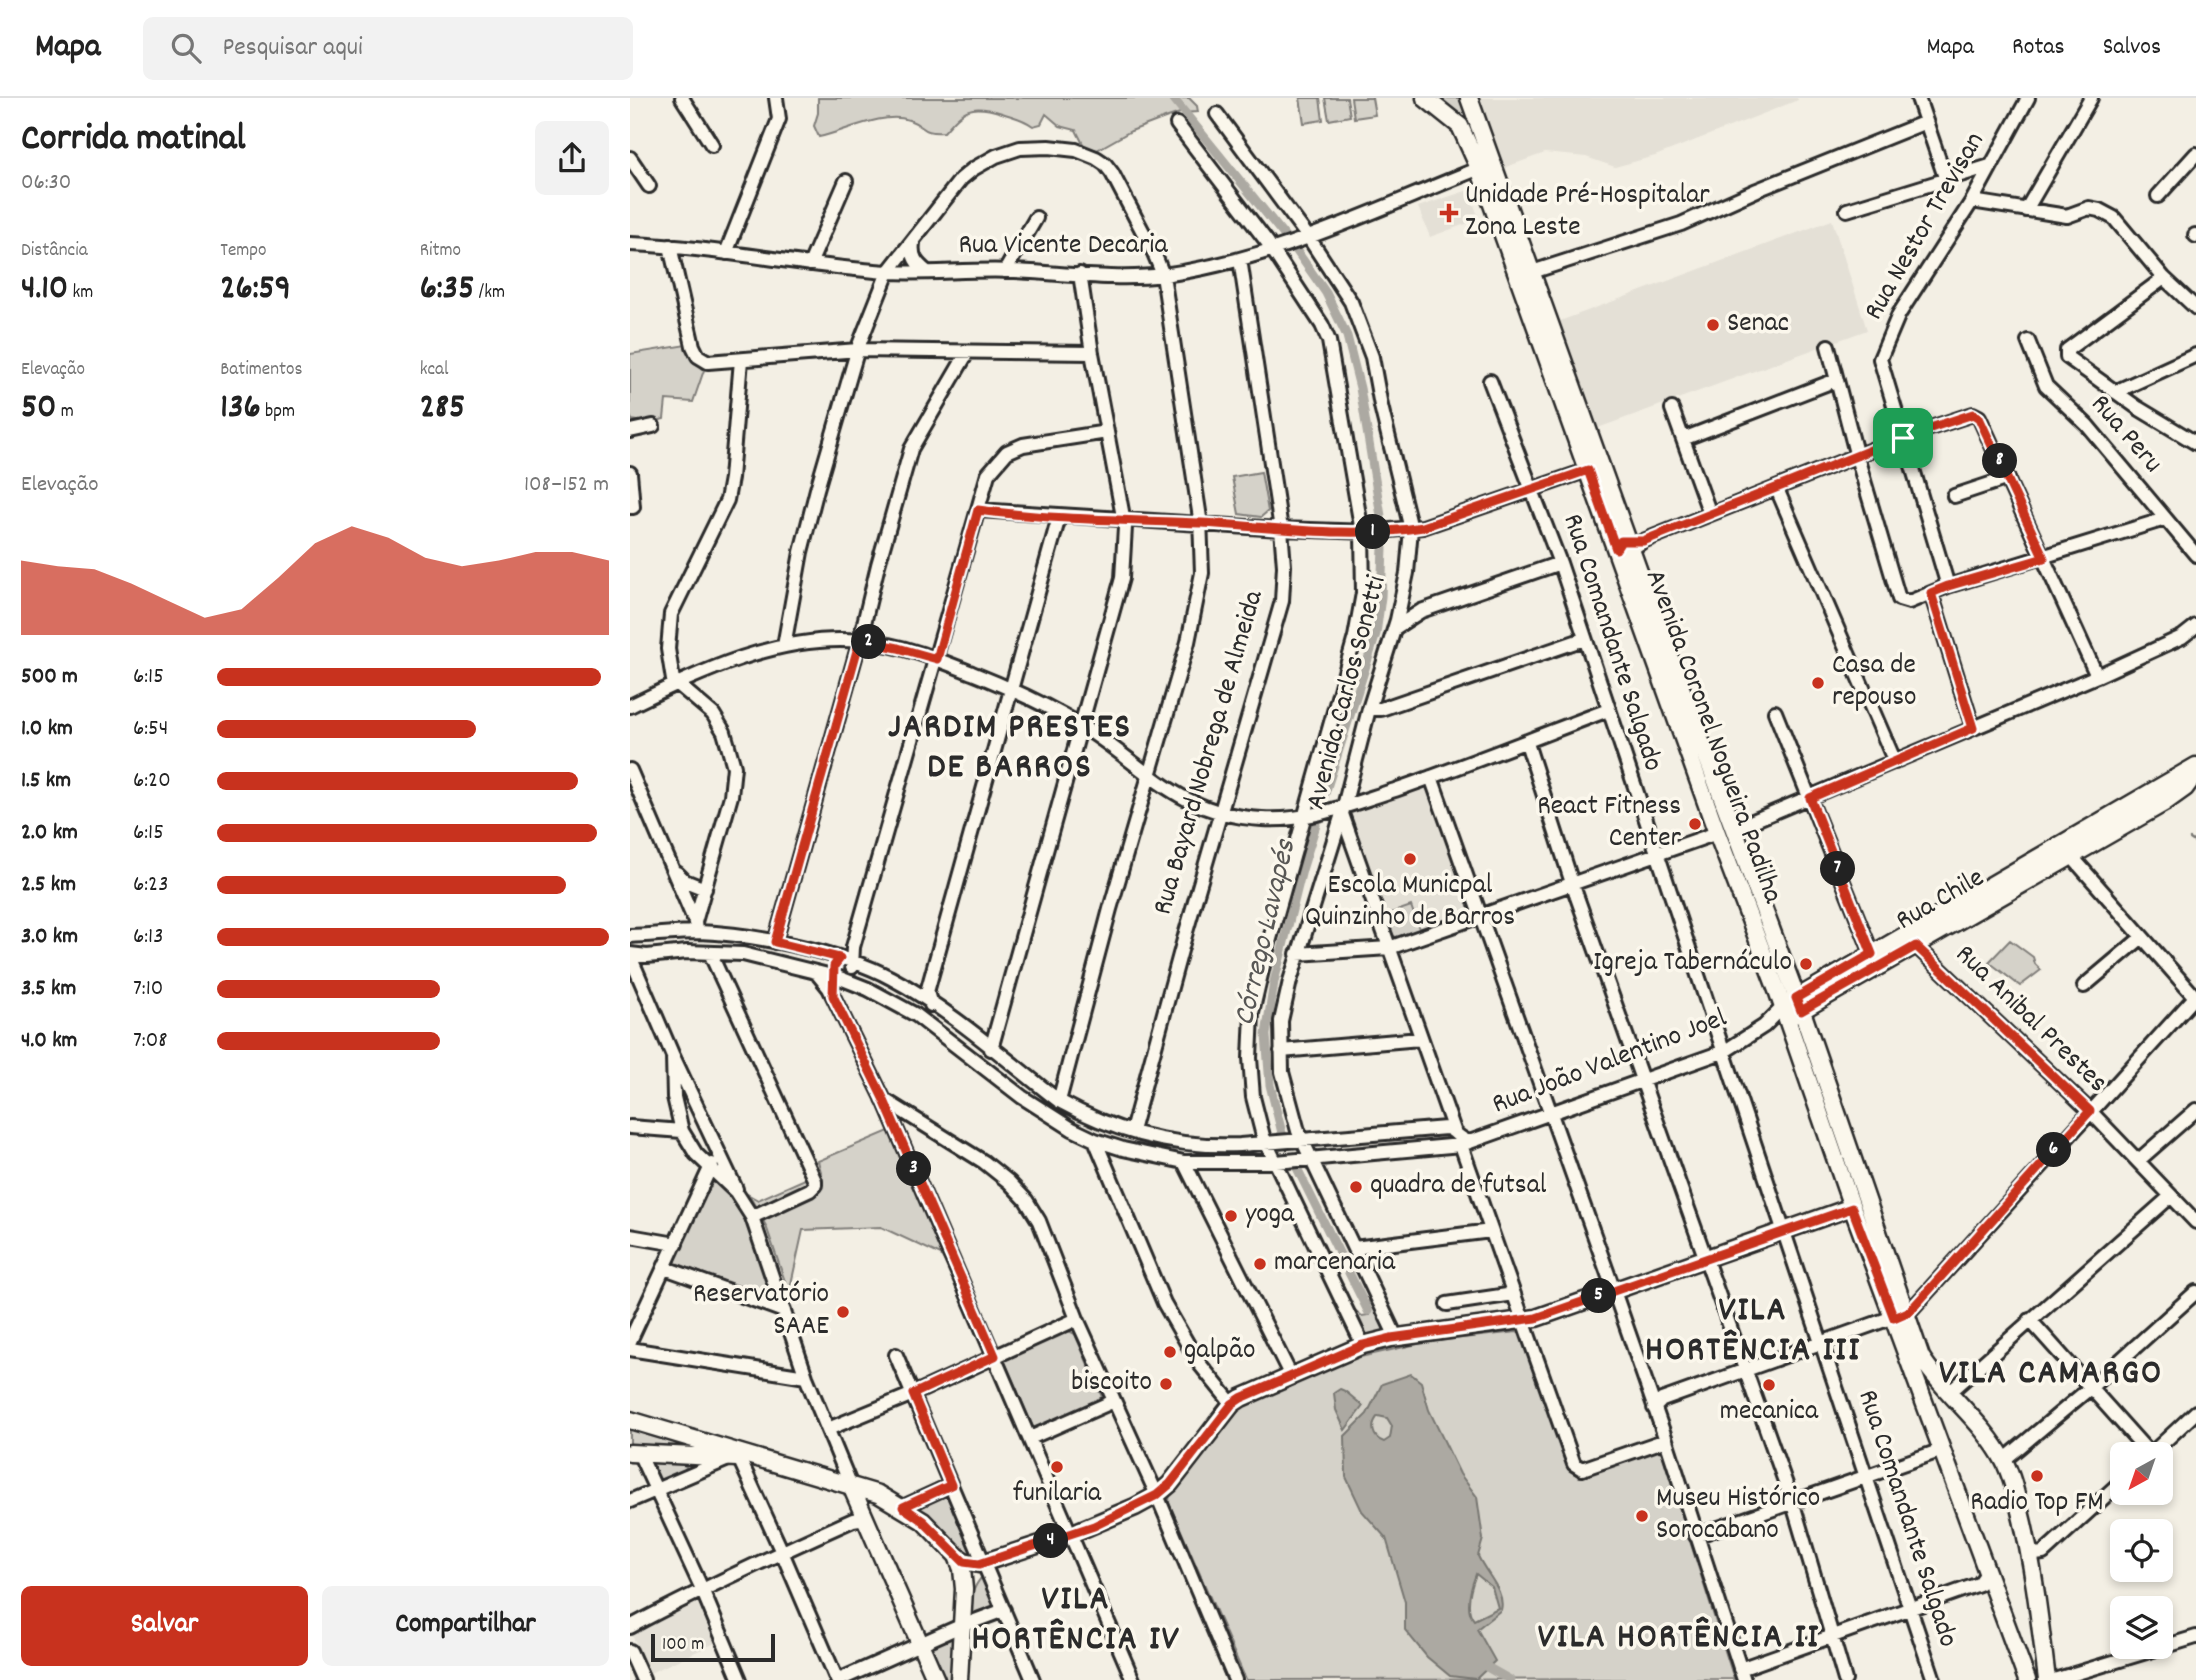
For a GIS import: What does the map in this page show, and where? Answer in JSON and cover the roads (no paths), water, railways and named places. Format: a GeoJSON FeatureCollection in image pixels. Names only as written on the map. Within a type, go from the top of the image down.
{"type":"FeatureCollection","features":[{"type":"Feature","properties":{"kind":"main road","name":"Avenida Coronel Nogueira Padilha"},"geometry":{"type":"LineString","coordinates":[[1427,98],[1460,126],[1486,166],[1532,272],[1627,546],[1786,975],[1792,1008],[1852,1208],[1899,1316],[1944,1396]]}},
{"type":"Feature","properties":{"kind":"main road","name":"Avenida Coronel Nogueira Padilha"},"geometry":{"type":"LineString","coordinates":[[1469,98],[1486,166],[1588,470],[1627,546],[1717,833],[1792,1008],[1899,1316],[1942,1450],[2026,1680]]}},
{"type":"Feature","properties":{"kind":"main road","name":"Rua Chile"},"geometry":{"type":"LineString","coordinates":[[2180,782],[2196,766]]}},
{"type":"Feature","properties":{"kind":"main road","name":"Rua Chile"},"geometry":{"type":"LineString","coordinates":[[1792,1008],[1916,946],[2196,773]]}},
{"type":"Feature","properties":{"kind":"main road","name":"Rua Chile"},"geometry":{"type":"LineString","coordinates":[[1792,1008],[1826,981],[1872,954],[2066,851]]}},
{"type":"Feature","properties":{"kind":"main road"},"geometry":{"type":"LineString","coordinates":[[1786,975],[1797,984],[1807,987],[1826,981]]}},
{"type":"Feature","properties":{"kind":"main road"},"geometry":{"type":"LineString","coordinates":[[630,1420],[878,1494],[903,1507],[942,1538],[964,1562],[981,1563],[1071,1534],[1157,1495],[1170,1484],[1232,1404],[1363,1345],[1393,1337],[1524,1320],[1852,1208]]}},
{"type":"Feature","properties":{"kind":"main road"},"geometry":{"type":"LineString","coordinates":[[1932,1420],[1934,1407],[1944,1396],[1979,1427],[2004,1460],[2012,1479],[2030,1549],[2047,1680]]}},
{"type":"Feature","properties":{"kind":"main road"},"geometry":{"type":"LineString","coordinates":[[634,1453],[764,1461]]}},
{"type":"Feature","properties":{"kind":"main road"},"geometry":{"type":"LineString","coordinates":[[851,1486],[936,1680]]}},
{"type":"Feature","properties":{"kind":"main road"},"geometry":{"type":"LineString","coordinates":[[867,1521],[865,1507],[878,1494]]}},
{"type":"Feature","properties":{"kind":"main road"},"geometry":{"type":"LineString","coordinates":[[957,1556],[962,1569],[964,1589],[958,1680]]}},
{"type":"Feature","properties":{"kind":"main road"},"geometry":{"type":"LineString","coordinates":[[964,1589],[981,1563]]}},
{"type":"Feature","properties":{"kind":"street"},"geometry":{"type":"LineString","coordinates":[[682,98],[712,145]]}},
{"type":"Feature","properties":{"kind":"street"},"geometry":{"type":"LineString","coordinates":[[726,253],[779,119],[776,98]]}},
{"type":"Feature","properties":{"kind":"street"},"geometry":{"type":"LineString","coordinates":[[1919,98],[1926,122],[1950,178]]}},
{"type":"Feature","properties":{"kind":"street","name":"Rua Nestor Trevisan"},"geometry":{"type":"LineString","coordinates":[[1948,586],[1880,359],[1899,314],[1973,198],[2028,98]]}},
{"type":"Feature","properties":{"kind":"street"},"geometry":{"type":"LineString","coordinates":[[2026,210],[2091,98]]}},
{"type":"Feature","properties":{"kind":"street","name":"Avenida Carlos Sonetti"},"geometry":{"type":"LineString","coordinates":[[1217,114],[1304,237],[1322,256],[1351,302],[1372,357],[1411,529],[1402,601],[1342,811],[1297,954],[1281,1021],[1282,1072],[1302,1140],[1393,1337]]}},
{"type":"Feature","properties":{"kind":"street"},"geometry":{"type":"LineString","coordinates":[[1532,272],[1681,225],[1757,190],[1926,122]]}},
{"type":"Feature","properties":{"kind":"street","name":"Avenida Carlos Sonetti"},"geometry":{"type":"LineString","coordinates":[[1177,124],[1276,247],[1322,325],[1329,341],[1365,532],[1363,593],[1355,637],[1303,818],[1252,1013],[1250,1059],[1253,1097],[1266,1143],[1363,1345]]}},
{"type":"Feature","properties":{"kind":"street"},"geometry":{"type":"LineString","coordinates":[[784,646],[801,552],[829,446],[858,350],[888,272],[913,243],[950,190],[973,169],[996,156],[1020,148],[1049,147],[1076,150],[1105,164],[1154,253],[1163,275],[1200,523],[1202,573],[1188,642],[1110,909],[1059,1101]]}},
{"type":"Feature","properties":{"kind":"street"},"geometry":{"type":"LineString","coordinates":[[2158,196],[2196,155]]}},
{"type":"Feature","properties":{"kind":"street"},"geometry":{"type":"LineString","coordinates":[[630,158],[649,186]]}},
{"type":"Feature","properties":{"kind":"street","name":"Rua Vicente Decaria"},"geometry":{"type":"LineString","coordinates":[[630,244],[670,246],[888,272],[1005,271],[1163,275],[1245,257],[1276,247],[1486,166]]}},
{"type":"Feature","properties":{"kind":"street"},"geometry":{"type":"LineString","coordinates":[[1847,211],[1990,166]]}},
{"type":"Feature","properties":{"kind":"street"},"geometry":{"type":"LineString","coordinates":[[1950,178],[1972,183],[1973,198],[2026,210],[2067,216],[2080,209],[2099,210],[2114,218],[2164,278],[2196,308]]}},
{"type":"Feature","properties":{"kind":"street"},"geometry":{"type":"LineString","coordinates":[[810,264],[846,181]]}},
{"type":"Feature","properties":{"kind":"street","name":"Avenida Carlos Sonetti"},"geometry":{"type":"LineString","coordinates":[[1241,206],[1259,242],[1258,247],[1245,257]]}},
{"type":"Feature","properties":{"kind":"street"},"geometry":{"type":"LineString","coordinates":[[1005,271],[1036,218]]}},
{"type":"Feature","properties":{"kind":"street"},"geometry":{"type":"LineString","coordinates":[[1322,256],[1319,242],[1328,228]]}},
{"type":"Feature","properties":{"kind":"street"},"geometry":{"type":"LineString","coordinates":[[913,243],[914,260],[927,272]]}},
{"type":"Feature","properties":{"kind":"street"},"geometry":{"type":"LineString","coordinates":[[670,246],[695,352],[708,362],[858,350],[1092,354]]}},
{"type":"Feature","properties":{"kind":"street"},"geometry":{"type":"LineString","coordinates":[[1139,276],[1154,253]]}},
{"type":"Feature","properties":{"kind":"street","name":"Rua Bayard Nobrega de Almeida"},"geometry":{"type":"LineString","coordinates":[[1132,1132],[1186,932],[1282,601],[1284,566],[1281,529],[1245,257]]}},
{"type":"Feature","properties":{"kind":"street"},"geometry":{"type":"LineString","coordinates":[[991,1049],[1122,578],[1124,521],[1092,354],[1080,274]]}},
{"type":"Feature","properties":{"kind":"street"},"geometry":{"type":"LineString","coordinates":[[2164,278],[2067,350],[2067,357],[2138,408],[2196,443]]}},
{"type":"Feature","properties":{"kind":"street","name":"Rua Peru"},"geometry":{"type":"LineString","coordinates":[[2028,341],[2046,386],[2087,425],[2196,555]]}},
{"type":"Feature","properties":{"kind":"street"},"geometry":{"type":"LineString","coordinates":[[1828,346],[1899,600],[1909,602],[1948,586],[2165,519]]}},
{"type":"Feature","properties":{"kind":"street"},"geometry":{"type":"LineString","coordinates":[[775,942],[911,449],[967,353]]}},
{"type":"Feature","properties":{"kind":"street"},"geometry":{"type":"LineString","coordinates":[[2115,391],[2196,355]]}},
{"type":"Feature","properties":{"kind":"street"},"geometry":{"type":"LineString","coordinates":[[696,927],[731,796],[734,767],[724,732],[713,714],[676,684],[670,670],[669,624],[671,614],[727,500],[741,360]]}},
{"type":"Feature","properties":{"kind":"street"},"geometry":{"type":"LineString","coordinates":[[1683,439],[1836,380]]}},
{"type":"Feature","properties":{"kind":"street","name":"Rua Comandante Salgado"},"geometry":{"type":"LineString","coordinates":[[1490,381],[1560,563],[1934,1680]]}},
{"type":"Feature","properties":{"kind":"street"},"geometry":{"type":"LineString","coordinates":[[1672,409],[1710,514]]}},
{"type":"Feature","properties":{"kind":"street"},"geometry":{"type":"LineString","coordinates":[[1627,546],[1903,438],[1973,414],[1976,415],[2008,478],[2098,676]]}},
{"type":"Feature","properties":{"kind":"street"},"geometry":{"type":"LineString","coordinates":[[630,431],[653,426]]}},
{"type":"Feature","properties":{"kind":"street"},"geometry":{"type":"LineString","coordinates":[[833,996],[853,947],[988,474],[1007,452],[1023,444],[1107,432]]}},
{"type":"Feature","properties":{"kind":"street"},"geometry":{"type":"LineString","coordinates":[[978,510],[1281,529],[1395,531],[1423,527],[1588,470]]}},
{"type":"Feature","properties":{"kind":"street"},"geometry":{"type":"LineString","coordinates":[[630,473],[633,507],[630,508]]}},
{"type":"Feature","properties":{"kind":"street"},"geometry":{"type":"LineString","coordinates":[[1954,496],[2008,478]]}},
{"type":"Feature","properties":{"kind":"street"},"geometry":{"type":"LineString","coordinates":[[1777,489],[1895,762]]}},
{"type":"Feature","properties":{"kind":"street"},"geometry":{"type":"LineString","coordinates":[[923,1004],[1059,517]]}},
{"type":"Feature","properties":{"kind":"street"},"geometry":{"type":"LineString","coordinates":[[1394,628],[1421,611],[1560,563]]}},
{"type":"Feature","properties":{"kind":"street"},"geometry":{"type":"LineString","coordinates":[[1931,593],[1973,728]]}},
{"type":"Feature","properties":{"kind":"street"},"geometry":{"type":"LineString","coordinates":[[1402,601],[1408,609],[1421,611]]}},
{"type":"Feature","properties":{"kind":"street"},"geometry":{"type":"LineString","coordinates":[[1735,838],[1739,829],[1748,823],[2098,676],[2182,637],[2196,626]]}},
{"type":"Feature","properties":{"kind":"street"},"geometry":{"type":"LineString","coordinates":[[1369,709],[1381,709],[1584,639]]}},
{"type":"Feature","properties":{"kind":"street"},"geometry":{"type":"LineString","coordinates":[[630,706],[742,657],[784,646],[860,640],[937,659],[1011,689],[1082,727],[1171,793],[1198,806],[1222,813],[1261,819],[1303,818],[1342,811],[1371,797],[1527,743],[1608,710]]}},
{"type":"Feature","properties":{"kind":"street"},"geometry":{"type":"LineString","coordinates":[[1775,712],[1872,954]]}},
{"type":"Feature","properties":{"kind":"street"},"geometry":{"type":"LineString","coordinates":[[1527,743],[1572,883],[1793,1504],[1845,1680]]}},
{"type":"Feature","properties":{"kind":"street"},"geometry":{"type":"LineString","coordinates":[[630,770],[696,927]]}},
{"type":"Feature","properties":{"kind":"street"},"geometry":{"type":"LineString","coordinates":[[1431,777],[1666,1440],[1742,1675],[1832,1638],[1979,1584],[1987,1573]]}},
{"type":"Feature","properties":{"kind":"street"},"geometry":{"type":"LineString","coordinates":[[1350,779],[1352,788],[1357,793],[1371,797]]}},
{"type":"Feature","properties":{"kind":"street"},"geometry":{"type":"LineString","coordinates":[[1342,811],[1455,1137],[1577,1467],[1582,1469],[1666,1440]]}},
{"type":"Feature","properties":{"kind":"street"},"geometry":{"type":"LineString","coordinates":[[1728,818],[1737,824],[1748,823]]}},
{"type":"Feature","properties":{"kind":"street"},"geometry":{"type":"LineString","coordinates":[[1297,954],[1389,948],[1717,833]]}},
{"type":"Feature","properties":{"kind":"street"},"geometry":{"type":"LineString","coordinates":[[1654,1408],[1662,1400],[1899,1316],[2196,998],[2066,851]]}},
{"type":"Feature","properties":{"kind":"street"},"geometry":{"type":"LineString","coordinates":[[668,858],[685,881],[705,889]]}},
{"type":"Feature","properties":{"kind":"street","name":"Rua João Valentino Joel"},"geometry":{"type":"LineString","coordinates":[[637,936],[696,927],[775,942],[843,969],[890,977],[923,1004],[1022,1097],[1072,1129],[1095,1140],[1184,1162],[1276,1162],[1455,1137],[1551,1112],[1725,1051],[1792,1008]]}},
{"type":"Feature","properties":{"kind":"street"},"geometry":{"type":"LineString","coordinates":[[637,936],[639,952],[647,956],[638,968],[638,974]]}},
{"type":"Feature","properties":{"kind":"street"},"geometry":{"type":"LineString","coordinates":[[2084,986],[2141,938]]}},
{"type":"Feature","properties":{"kind":"street","name":"Rua Anibal Prestes"},"geometry":{"type":"LineString","coordinates":[[1916,946],[2090,1111],[2196,1221]]}},
{"type":"Feature","properties":{"kind":"street","name":"Rua João Valentino Joel"},"geometry":{"type":"LineString","coordinates":[[630,955],[687,952],[743,954],[815,971],[843,969],[868,989],[923,1004],[991,1049],[1059,1101],[1098,1121],[1132,1132],[1193,1145],[1228,1146],[1302,1140],[1455,1137]]}},
{"type":"Feature","properties":{"kind":"street"},"geometry":{"type":"LineString","coordinates":[[710,953],[815,1181],[810,1190],[752,1217]]}},
{"type":"Feature","properties":{"kind":"street"},"geometry":{"type":"LineString","coordinates":[[720,976],[721,968],[730,954]]}},
{"type":"Feature","properties":{"kind":"street"},"geometry":{"type":"LineString","coordinates":[[630,955],[673,1056],[742,1202]]}},
{"type":"Feature","properties":{"kind":"street"},"geometry":{"type":"LineString","coordinates":[[815,971],[827,984],[883,1098],[1133,1680]]}},
{"type":"Feature","properties":{"kind":"street"},"geometry":{"type":"LineString","coordinates":[[1281,1051],[1420,1039]]}},
{"type":"Feature","properties":{"kind":"street"},"geometry":{"type":"LineString","coordinates":[[673,1056],[674,1097],[682,1131],[706,1164],[729,1185],[752,1217],[806,1377],[851,1486]]}},
{"type":"Feature","properties":{"kind":"street"},"geometry":{"type":"LineString","coordinates":[[674,1097],[684,1091],[692,1096]]}},
{"type":"Feature","properties":{"kind":"street"},"geometry":{"type":"LineString","coordinates":[[883,1098],[984,1162],[1026,1200],[1039,1221],[1077,1319],[1157,1495],[1235,1680]]}},
{"type":"Feature","properties":{"kind":"street"},"geometry":{"type":"LineString","coordinates":[[2139,1160],[2196,1110]]}},
{"type":"Feature","properties":{"kind":"street"},"geometry":{"type":"LineString","coordinates":[[902,1142],[909,1130],[920,1122]]}},
{"type":"Feature","properties":{"kind":"street"},"geometry":{"type":"LineString","coordinates":[[630,1127],[682,1131]]}},
{"type":"Feature","properties":{"kind":"street"},"geometry":{"type":"LineString","coordinates":[[1095,1140],[1164,1303],[1198,1362],[1232,1404]]}},
{"type":"Feature","properties":{"kind":"street"},"geometry":{"type":"LineString","coordinates":[[630,1341],[666,1268],[706,1164],[717,1153]]}},
{"type":"Feature","properties":{"kind":"street"},"geometry":{"type":"LineString","coordinates":[[1184,1162],[1291,1376]]}},
{"type":"Feature","properties":{"kind":"street"},"geometry":{"type":"LineString","coordinates":[[1944,1396],[2171,1196]]}},
{"type":"Feature","properties":{"kind":"street"},"geometry":{"type":"LineString","coordinates":[[1354,1248],[1491,1231]]}},
{"type":"Feature","properties":{"kind":"street"},"geometry":{"type":"LineString","coordinates":[[630,1236],[676,1244]]}},
{"type":"Feature","properties":{"kind":"street"},"geometry":{"type":"LineString","coordinates":[[666,1268],[784,1311]]}},
{"type":"Feature","properties":{"kind":"street"},"geometry":{"type":"LineString","coordinates":[[2004,1460],[2090,1388],[2196,1292]]}},
{"type":"Feature","properties":{"kind":"street"},"geometry":{"type":"LineString","coordinates":[[1447,1304],[1514,1294]]}},
{"type":"Feature","properties":{"kind":"street"},"geometry":{"type":"LineString","coordinates":[[828,1429],[913,1394],[1077,1319]]}},
{"type":"Feature","properties":{"kind":"street"},"geometry":{"type":"LineString","coordinates":[[2030,1320],[2139,1442]]}},
{"type":"Feature","properties":{"kind":"street"},"geometry":{"type":"LineString","coordinates":[[630,1349],[806,1377]]}},
{"type":"Feature","properties":{"kind":"street"},"geometry":{"type":"LineString","coordinates":[[897,1355],[981,1563],[1033,1680]]}},
{"type":"Feature","properties":{"kind":"street"},"geometry":{"type":"LineString","coordinates":[[1030,1438],[1114,1401]]}},
{"type":"Feature","properties":{"kind":"street"},"geometry":{"type":"LineString","coordinates":[[2163,1442],[2196,1412]]}},
{"type":"Feature","properties":{"kind":"street"},"geometry":{"type":"LineString","coordinates":[[1696,1536],[1942,1450]]}},
{"type":"Feature","properties":{"kind":"street"},"geometry":{"type":"LineString","coordinates":[[634,1453],[656,1490],[740,1680]]}},
{"type":"Feature","properties":{"kind":"street"},"geometry":{"type":"LineString","coordinates":[[630,1501],[735,1458],[782,1552],[838,1680],[961,1625],[1003,1610]]}},
{"type":"Feature","properties":{"kind":"street"},"geometry":{"type":"LineString","coordinates":[[903,1507],[951,1485]]}},
{"type":"Feature","properties":{"kind":"street"},"geometry":{"type":"LineString","coordinates":[[2030,1549],[2035,1554],[2043,1553],[2110,1492]]}},
{"type":"Feature","properties":{"kind":"street"},"geometry":{"type":"LineString","coordinates":[[630,1627],[702,1589],[782,1552],[853,1521],[867,1521]]}},
{"type":"Feature","properties":{"kind":"street"},"geometry":{"type":"LineString","coordinates":[[2054,1680],[2196,1637]]}},
{"type":"Feature","properties":{"kind":"street"},"geometry":{"type":"LineString","coordinates":[[630,1651],[643,1680]]}},
{"type":"Feature","properties":{"kind":"waterway","name":"Córrego Lavapés"},"geometry":{"type":"LineString","coordinates":[[1173,98],[1296,250],[1326,293],[1347,336],[1360,388],[1381,516]]}},
{"type":"Feature","properties":{"kind":"waterway","name":"Córrego Lavapés"},"geometry":{"type":"LineString","coordinates":[[1322,803],[1376,634],[1383,548]]}},
{"type":"Feature","properties":{"kind":"waterway","name":"Córrego Lavapés"},"geometry":{"type":"LineString","coordinates":[[1282,1133],[1270,1085],[1266,1035],[1274,982],[1316,825]]}},
{"type":"Feature","properties":{"kind":"waterway"},"geometry":{"type":"LineString","coordinates":[[2190,839],[2196,843]]}},
{"type":"Feature","properties":{"kind":"waterway"},"geometry":{"type":"LineString","coordinates":[[1297,1168],[1368,1311]]}},
{"type":"Feature","properties":{"kind":"waterway","name":"Córrego Lavapés"},"geometry":{"type":"LineString","coordinates":[[1480,1663],[1510,1680]]}},
{"type":"Feature","properties":{"kind":"place","name":"Unidade Pré-Hospitalar Zona Leste"},"geometry":{"type":"Point","coordinates":[1449,213]}},
{"type":"Feature","properties":{"kind":"place","name":"Senac"},"geometry":{"type":"Point","coordinates":[1713,325]}},
{"type":"Feature","properties":{"kind":"place","name":"Casa de repouso"},"geometry":{"type":"Point","coordinates":[1818,683]}},
{"type":"Feature","properties":{"kind":"place","name":"React Fitness Center"},"geometry":{"type":"Point","coordinates":[1695,824]}},
{"type":"Feature","properties":{"kind":"place","name":"Escola Municpal Quinzinho de Barros"},"geometry":{"type":"Point","coordinates":[1410,859]}},
{"type":"Feature","properties":{"kind":"place","name":"Igreja Tabernáculo"},"geometry":{"type":"Point","coordinates":[1806,964]}},
{"type":"Feature","properties":{"kind":"place","name":"quadra de futsal"},"geometry":{"type":"Point","coordinates":[1356,1187]}},
{"type":"Feature","properties":{"kind":"place","name":"yoga"},"geometry":{"type":"Point","coordinates":[1231,1216]}},
{"type":"Feature","properties":{"kind":"place","name":"marcenaria"},"geometry":{"type":"Point","coordinates":[1260,1264]}},
{"type":"Feature","properties":{"kind":"place","name":"Reservatório SAAE"},"geometry":{"type":"Point","coordinates":[843,1312]}},
{"type":"Feature","properties":{"kind":"place","name":"galpão"},"geometry":{"type":"Point","coordinates":[1170,1352]}},
{"type":"Feature","properties":{"kind":"place","name":"biscoito"},"geometry":{"type":"Point","coordinates":[1166,1384]}},
{"type":"Feature","properties":{"kind":"place","name":"mecanica"},"geometry":{"type":"Point","coordinates":[1769,1385]}},
{"type":"Feature","properties":{"kind":"place","name":"funilaria"},"geometry":{"type":"Point","coordinates":[1057,1467]}},
{"type":"Feature","properties":{"kind":"place","name":"Radio Top FM"},"geometry":{"type":"Point","coordinates":[2037,1476]}},
{"type":"Feature","properties":{"kind":"place","name":"Museu Histórico Sorocabano"},"geometry":{"type":"Point","coordinates":[1642,1516]}},
{"type":"Feature","properties":{"kind":"district","name":"JARDIM PRESTES DE BARROS"},"geometry":{"type":"Point","coordinates":[1010,749]}},
{"type":"Feature","properties":{"kind":"district","name":"VILA HORTÊNCIA III"},"geometry":{"type":"Point","coordinates":[1753,1332]}},
{"type":"Feature","properties":{"kind":"district","name":"VILA CAMARGO"},"geometry":{"type":"Point","coordinates":[2051,1375]}},
{"type":"Feature","properties":{"kind":"district","name":"VILA HORTÊNCIA IV"},"geometry":{"type":"Point","coordinates":[1076,1621]}},
{"type":"Feature","properties":{"kind":"district","name":"VILA HORTÊNCIA II"},"geometry":{"type":"Point","coordinates":[1679,1639]}}]}
